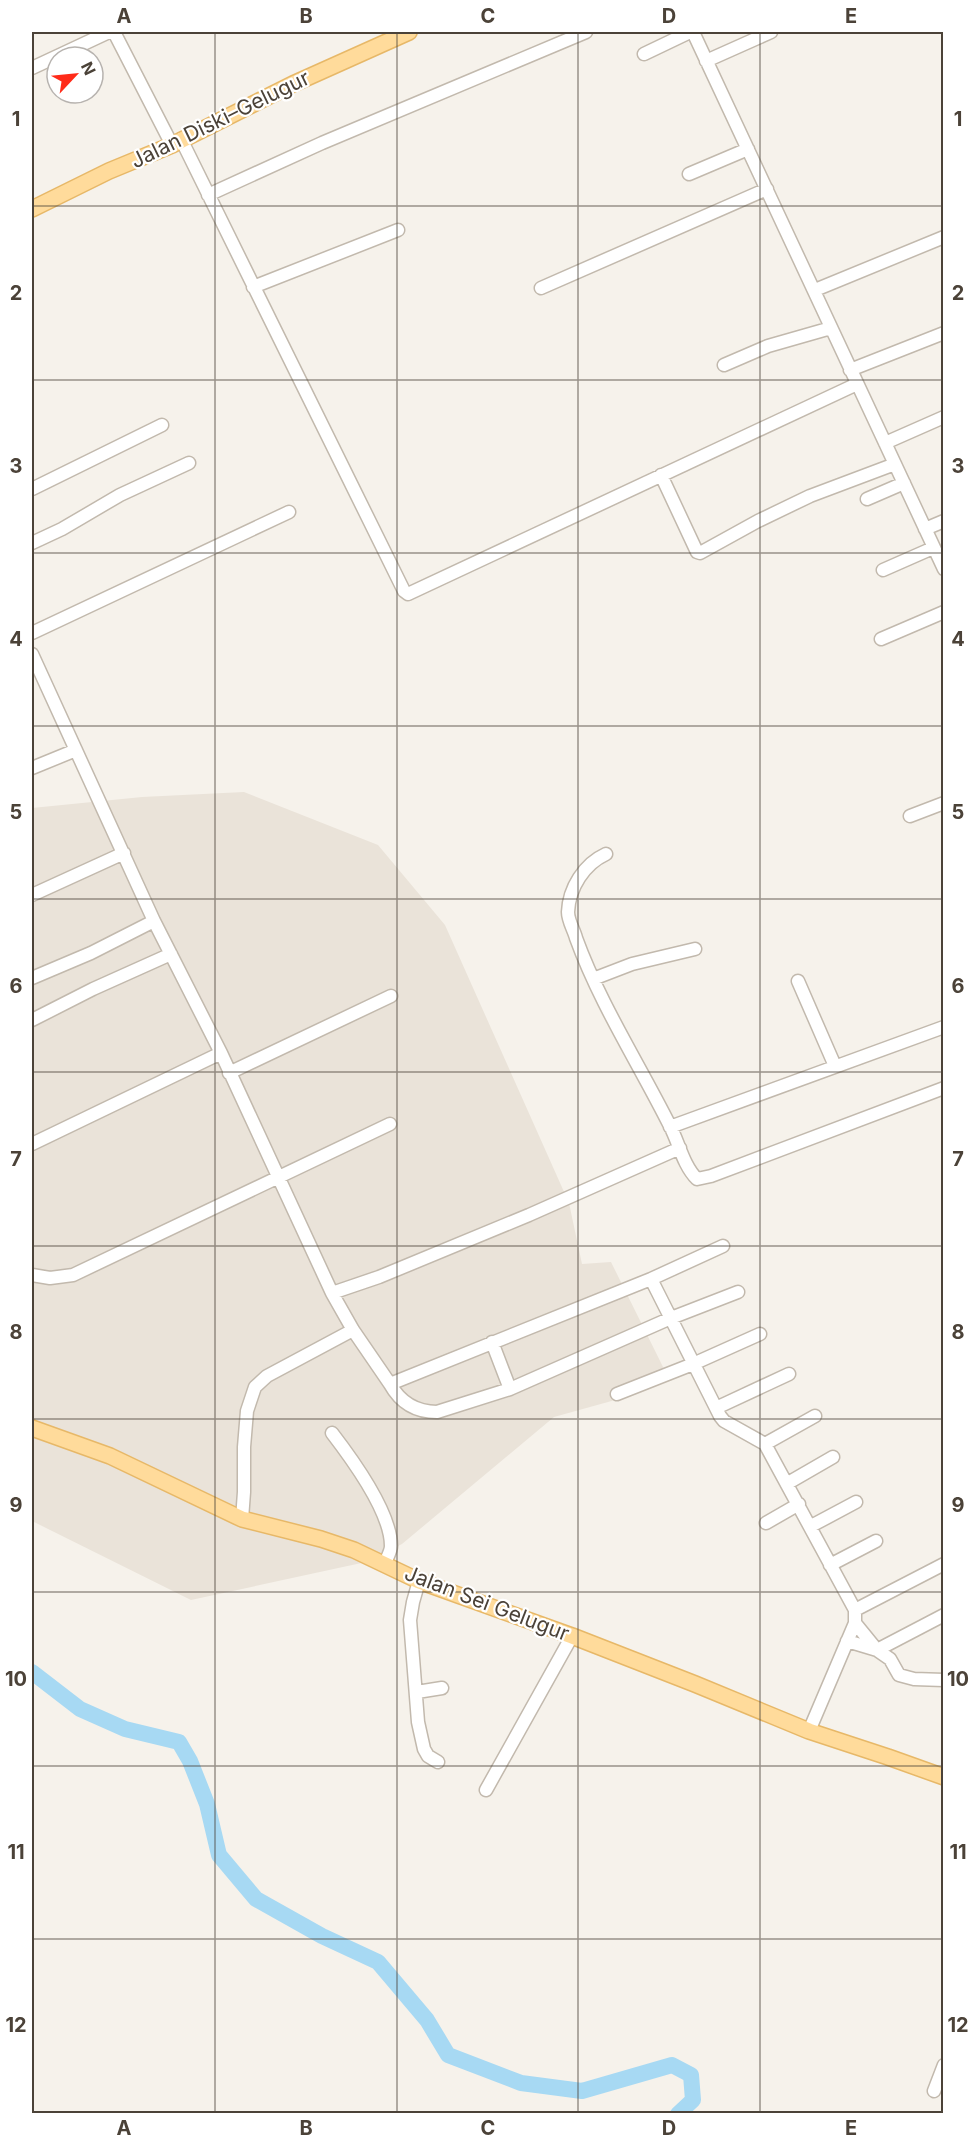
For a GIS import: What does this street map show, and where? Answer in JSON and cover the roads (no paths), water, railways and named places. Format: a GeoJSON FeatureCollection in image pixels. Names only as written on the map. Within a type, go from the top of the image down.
{"type":"FeatureCollection","features":[{"type":"Feature","properties":{"kind":"main road","name":"Jalan Diski–Gelugur"},"geometry":{"type":"LineString","coordinates":[[32,209],[109,171],[177,142],[293,84],[409,32]]}},
{"type":"Feature","properties":{"kind":"main road","name":"Jalan Sei Gelugur"},"geometry":{"type":"LineString","coordinates":[[32,1428],[110,1456],[242,1519],[321,1539],[385,1563],[419,1581],[572,1636],[808,1731],[888,1756],[944,1778]]}},
{"type":"Feature","properties":{"kind":"street"},"geometry":{"type":"LineString","coordinates":[[32,68],[109,32]]}},
{"type":"Feature","properties":{"kind":"street"},"geometry":{"type":"LineString","coordinates":[[114,32],[208,195],[404,591],[408,594],[857,384]]}},
{"type":"Feature","properties":{"kind":"street"},"geometry":{"type":"LineString","coordinates":[[208,195],[322,143],[586,32]]}},
{"type":"Feature","properties":{"kind":"street"},"geometry":{"type":"LineString","coordinates":[[644,54],[691,32],[815,290],[944,569]]}},
{"type":"Feature","properties":{"kind":"street"},"geometry":{"type":"LineString","coordinates":[[706,61],[771,32]]}},
{"type":"Feature","properties":{"kind":"street"},"geometry":{"type":"LineString","coordinates":[[689,174],[748,149]]}},
{"type":"Feature","properties":{"kind":"street"},"geometry":{"type":"LineString","coordinates":[[541,288],[767,189]]}},
{"type":"Feature","properties":{"kind":"street"},"geometry":{"type":"LineString","coordinates":[[253,287],[398,230]]}},
{"type":"Feature","properties":{"kind":"street"},"geometry":{"type":"LineString","coordinates":[[815,290],[944,237]]}},
{"type":"Feature","properties":{"kind":"street"},"geometry":{"type":"LineString","coordinates":[[724,365],[768,346],[831,328]]}},
{"type":"Feature","properties":{"kind":"street"},"geometry":{"type":"LineString","coordinates":[[850,369],[944,333]]}},
{"type":"Feature","properties":{"kind":"street"},"geometry":{"type":"LineString","coordinates":[[885,442],[944,417]]}},
{"type":"Feature","properties":{"kind":"street"},"geometry":{"type":"LineString","coordinates":[[32,489],[162,425]]}},
{"type":"Feature","properties":{"kind":"street"},"geometry":{"type":"LineString","coordinates":[[32,543],[62,529],[120,495],[189,463]]}},
{"type":"Feature","properties":{"kind":"street"},"geometry":{"type":"LineString","coordinates":[[661,475],[697,552],[700,553],[810,496],[894,464]]}},
{"type":"Feature","properties":{"kind":"street"},"geometry":{"type":"LineString","coordinates":[[867,499],[904,483]]}},
{"type":"Feature","properties":{"kind":"street"},"geometry":{"type":"LineString","coordinates":[[32,633],[290,513]]}},
{"type":"Feature","properties":{"kind":"street"},"geometry":{"type":"LineString","coordinates":[[925,529],[944,521]]}},
{"type":"Feature","properties":{"kind":"street"},"geometry":{"type":"LineString","coordinates":[[883,570],[938,552]]}},
{"type":"Feature","properties":{"kind":"street"},"geometry":{"type":"LineString","coordinates":[[881,639],[944,612]]}},
{"type":"Feature","properties":{"kind":"street"},"geometry":{"type":"LineString","coordinates":[[32,654],[154,921],[221,1053],[332,1293],[352,1330],[397,1395],[412,1407],[437,1412],[510,1389],[671,1318],[738,1292]]}},
{"type":"Feature","properties":{"kind":"street"},"geometry":{"type":"LineString","coordinates":[[32,768],[75,750]]}},
{"type":"Feature","properties":{"kind":"street"},"geometry":{"type":"LineString","coordinates":[[910,816],[944,803]]}},
{"type":"Feature","properties":{"kind":"street"},"geometry":{"type":"LineString","coordinates":[[32,895],[124,854]]}},
{"type":"Feature","properties":{"kind":"street"},"geometry":{"type":"LineString","coordinates":[[606,854],[592,862],[580,877],[572,891],[568,913],[593,979],[693,1176],[697,1179],[702,1180],[944,1089]]}},
{"type":"Feature","properties":{"kind":"street"},"geometry":{"type":"LineString","coordinates":[[32,978],[91,953],[154,921]]}},
{"type":"Feature","properties":{"kind":"street"},"geometry":{"type":"LineString","coordinates":[[593,979],[632,964],[695,949]]}},
{"type":"Feature","properties":{"kind":"street"},"geometry":{"type":"LineString","coordinates":[[32,1020],[93,989],[171,954]]}},
{"type":"Feature","properties":{"kind":"street"},"geometry":{"type":"LineString","coordinates":[[798,981],[835,1066]]}},
{"type":"Feature","properties":{"kind":"street"},"geometry":{"type":"LineString","coordinates":[[230,1073],[391,996]]}},
{"type":"Feature","properties":{"kind":"street"},"geometry":{"type":"LineString","coordinates":[[670,1127],[944,1027]]}},
{"type":"Feature","properties":{"kind":"street"},"geometry":{"type":"LineString","coordinates":[[32,1144],[221,1053]]}},
{"type":"Feature","properties":{"kind":"street"},"geometry":{"type":"LineString","coordinates":[[32,1275],[50,1278],[73,1275],[279,1179],[390,1124]]}},
{"type":"Feature","properties":{"kind":"street"},"geometry":{"type":"LineString","coordinates":[[332,1293],[380,1277],[529,1215],[680,1148]]}},
{"type":"Feature","properties":{"kind":"street"},"geometry":{"type":"LineString","coordinates":[[390,1384],[651,1279],[723,1246]]}},
{"type":"Feature","properties":{"kind":"street"},"geometry":{"type":"LineString","coordinates":[[651,1279],[716,1408],[724,1420],[765,1444],[855,1610],[855,1623],[808,1731]]}},
{"type":"Feature","properties":{"kind":"street"},"geometry":{"type":"LineString","coordinates":[[242,1519],[244,1447],[250,1399],[255,1387],[267,1376],[352,1330]]}},
{"type":"Feature","properties":{"kind":"street"},"geometry":{"type":"LineString","coordinates":[[617,1394],[760,1334]]}},
{"type":"Feature","properties":{"kind":"street"},"geometry":{"type":"LineString","coordinates":[[492,1342],[510,1389]]}},
{"type":"Feature","properties":{"kind":"street"},"geometry":{"type":"LineString","coordinates":[[716,1408],[789,1374]]}},
{"type":"Feature","properties":{"kind":"street"},"geometry":{"type":"LineString","coordinates":[[765,1444],[815,1416]]}},
{"type":"Feature","properties":{"kind":"street"},"geometry":{"type":"LineString","coordinates":[[332,1433],[368,1484],[389,1530],[391,1548],[385,1563]]}},
{"type":"Feature","properties":{"kind":"street"},"geometry":{"type":"LineString","coordinates":[[788,1483],[833,1457]]}},
{"type":"Feature","properties":{"kind":"street"},"geometry":{"type":"LineString","coordinates":[[811,1526],[856,1502]]}},
{"type":"Feature","properties":{"kind":"street"},"geometry":{"type":"LineString","coordinates":[[766,1523],[799,1504]]}},
{"type":"Feature","properties":{"kind":"street"},"geometry":{"type":"LineString","coordinates":[[830,1565],[876,1540]]}},
{"type":"Feature","properties":{"kind":"street"},"geometry":{"type":"LineString","coordinates":[[855,1610],[944,1564]]}},
{"type":"Feature","properties":{"kind":"street"},"geometry":{"type":"LineString","coordinates":[[419,1581],[410,1620],[418,1722],[424,1749],[428,1756],[438,1762]]}},
{"type":"Feature","properties":{"kind":"street"},"geometry":{"type":"LineString","coordinates":[[847,1641],[877,1650],[944,1615]]}},
{"type":"Feature","properties":{"kind":"street"},"geometry":{"type":"LineString","coordinates":[[855,1623],[877,1650],[890,1659],[902,1677],[944,1680]]}},
{"type":"Feature","properties":{"kind":"street"},"geometry":{"type":"LineString","coordinates":[[486,1790],[572,1636]]}},
{"type":"Feature","properties":{"kind":"street"},"geometry":{"type":"LineString","coordinates":[[417,1692],[442,1688]]}},
{"type":"Feature","properties":{"kind":"street"},"geometry":{"type":"LineString","coordinates":[[934,2091],[944,2065]]}},
{"type":"Feature","properties":{"kind":"waterway"},"geometry":{"type":"LineString","coordinates":[[32,1672],[80,1709],[125,1729],[179,1742],[190,1761],[207,1804],[219,1855],[256,1899],[322,1936],[378,1962],[427,2020],[448,2055],[521,2083],[582,2091],[672,2065],[691,2075],[693,2100],[678,2114]]}}]}
